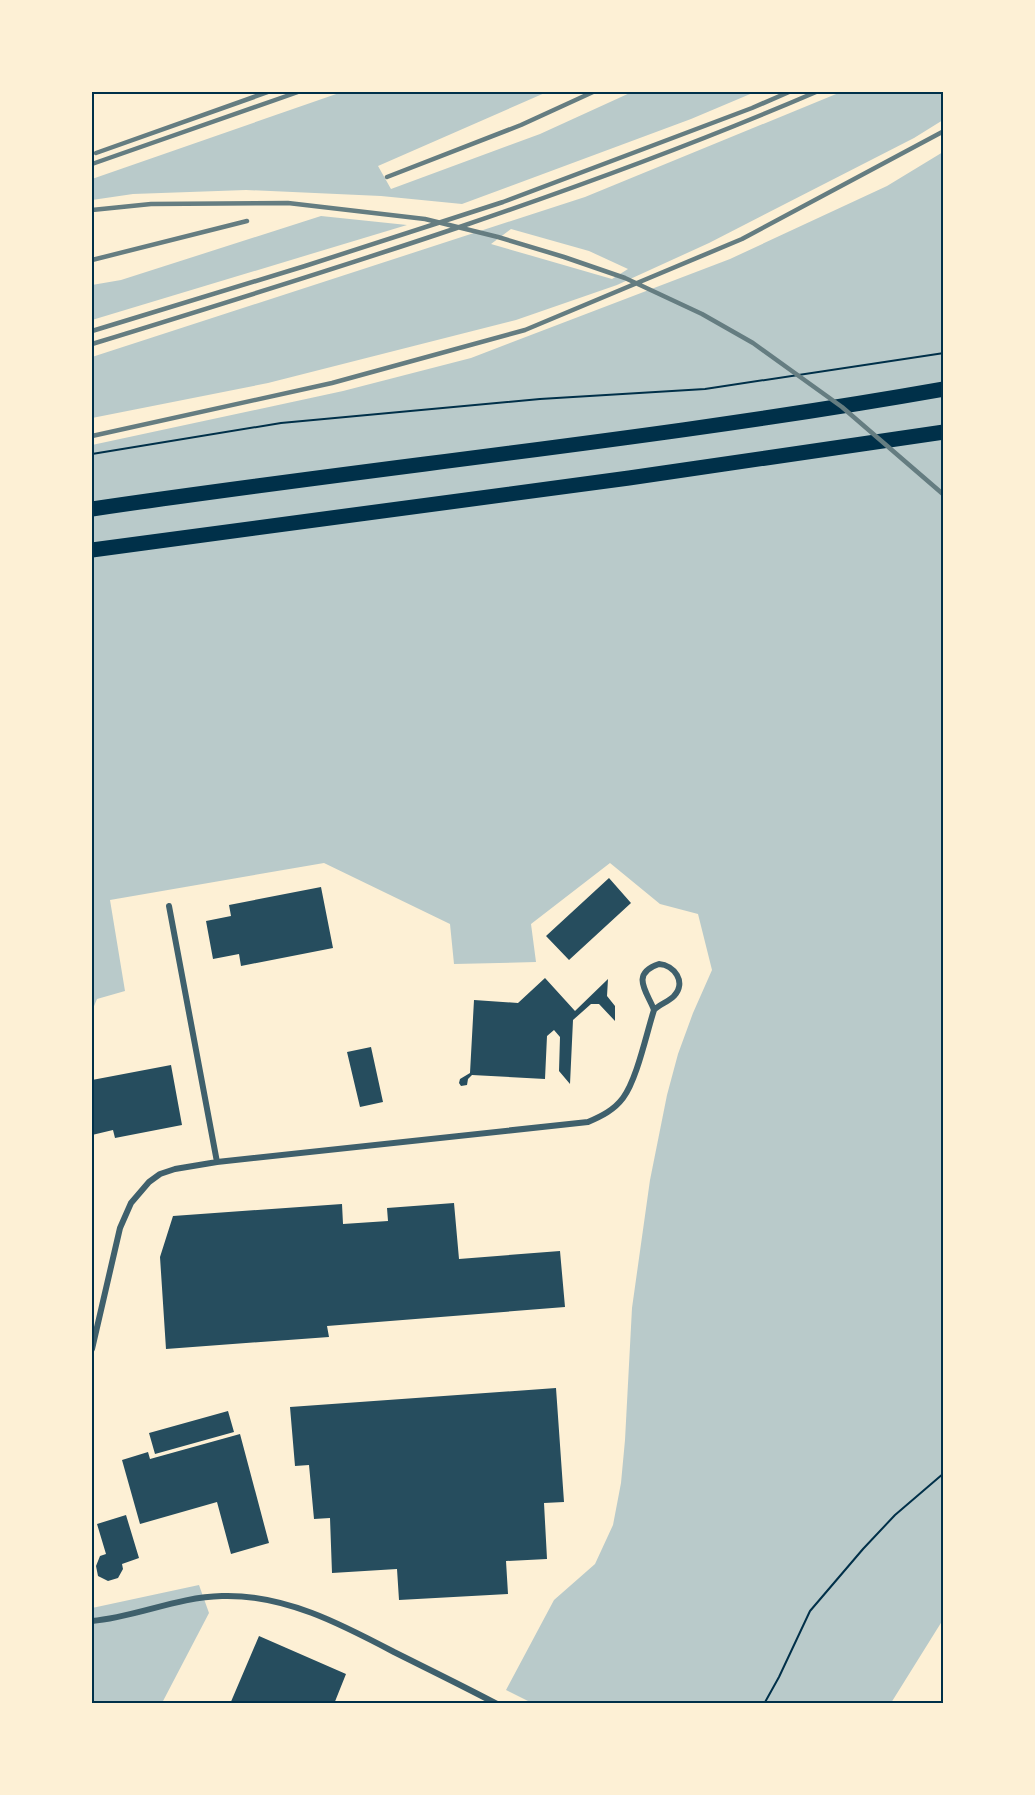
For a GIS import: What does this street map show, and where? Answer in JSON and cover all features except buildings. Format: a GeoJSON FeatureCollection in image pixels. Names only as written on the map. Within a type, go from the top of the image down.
{"type":"FeatureCollection","features":[{"type":"Feature","properties":{"kind":"highway"},"geometry":{"type":"LineString","coordinates":[[92,509],[758,420],[944,389]]}},
{"type":"Feature","properties":{"kind":"highway"},"geometry":{"type":"LineString","coordinates":[[92,550],[629,478],[944,432]]}},
{"type":"Feature","properties":{"kind":"street"},"geometry":{"type":"LineString","coordinates":[[169,906],[217,1162]]}},
{"type":"Feature","properties":{"kind":"street"},"geometry":{"type":"LineString","coordinates":[[92,1349],[120,1228],[131,1203],[149,1182],[160,1174],[217,1162],[588,1122],[603,1116],[624,1097],[654,1010],[673,998],[679,988],[675,971],[665,965],[652,966],[643,975],[643,988],[654,1010]]}},
{"type":"Feature","properties":{"kind":"street"},"geometry":{"type":"LineString","coordinates":[[92,1621],[202,1597],[242,1596],[279,1602],[303,1609],[352,1630],[497,1704]]}},
{"type":"Feature","properties":{"kind":"path"},"geometry":{"type":"LineString","coordinates":[[92,454],[281,423],[540,399],[705,389],[944,352]]}},
{"type":"Feature","properties":{"kind":"path"},"geometry":{"type":"LineString","coordinates":[[764,1704],[810,1611],[862,1549],[895,1515],[944,1473]]}},
{"type":"Feature","properties":{"kind":"shaded area"},"geometry":{"type":"Polygon","coordinates":[[[342,92],[547,92],[378,166],[391,189],[540,134],[632,92],[755,92],[691,119],[462,204],[381,196],[246,190],[133,194],[92,200],[92,179],[342,92]]]}},
{"type":"Feature","properties":{"kind":"shaded area"},"geometry":{"type":"Polygon","coordinates":[[[841,92],[943,92],[943,120],[914,138],[709,243],[617,285],[516,320],[268,383],[92,418],[92,357],[585,197],[841,92]],[[511,229],[491,244],[612,279],[628,269],[589,251],[511,229]]]}},
{"type":"Feature","properties":{"kind":"shaded area"},"geometry":{"type":"Polygon","coordinates":[[[943,152],[944,1618],[891,1703],[534,1704],[506,1690],[554,1600],[595,1564],[613,1525],[621,1483],[625,1440],[632,1308],[650,1180],[667,1095],[678,1054],[712,970],[698,914],[660,904],[610,863],[531,924],[536,962],[454,964],[450,924],[324,863],[110,900],[125,991],[97,999],[92,1011],[92,445],[343,391],[471,358],[730,259],[887,186],[943,152]]]}},
{"type":"Feature","properties":{"kind":"shaded area"},"geometry":{"type":"Polygon","coordinates":[[[321,216],[407,225],[92,320],[92,285],[121,280],[321,216]]]}},
{"type":"Feature","properties":{"kind":"shaded area"},"geometry":{"type":"Polygon","coordinates":[[[199,1585],[209,1613],[162,1703],[92,1704],[92,1608],[199,1585]]]}},
{"type":"Feature","properties":{"kind":"railway"},"geometry":{"type":"LineString","coordinates":[[96,153],[268,92]]}},
{"type":"Feature","properties":{"kind":"railway"},"geometry":{"type":"LineString","coordinates":[[92,164],[298,92]]}},
{"type":"Feature","properties":{"kind":"railway"},"geometry":{"type":"LineString","coordinates":[[387,177],[521,125],[593,92]]}},
{"type":"Feature","properties":{"kind":"railway"},"geometry":{"type":"LineString","coordinates":[[92,331],[503,202],[789,92]]}},
{"type":"Feature","properties":{"kind":"railway"},"geometry":{"type":"LineString","coordinates":[[92,344],[457,228],[638,163],[816,92]]}},
{"type":"Feature","properties":{"kind":"railway"},"geometry":{"type":"LineString","coordinates":[[92,436],[332,383],[525,330],[742,239],[944,131]]}},
{"type":"Feature","properties":{"kind":"railway"},"geometry":{"type":"LineString","coordinates":[[92,210],[151,204],[288,203],[425,219],[498,237],[564,257],[625,278],[702,314],[753,343],[842,407],[944,495]]}},
{"type":"Feature","properties":{"kind":"railway"},"geometry":{"type":"LineString","coordinates":[[92,260],[247,221]]}}]}
